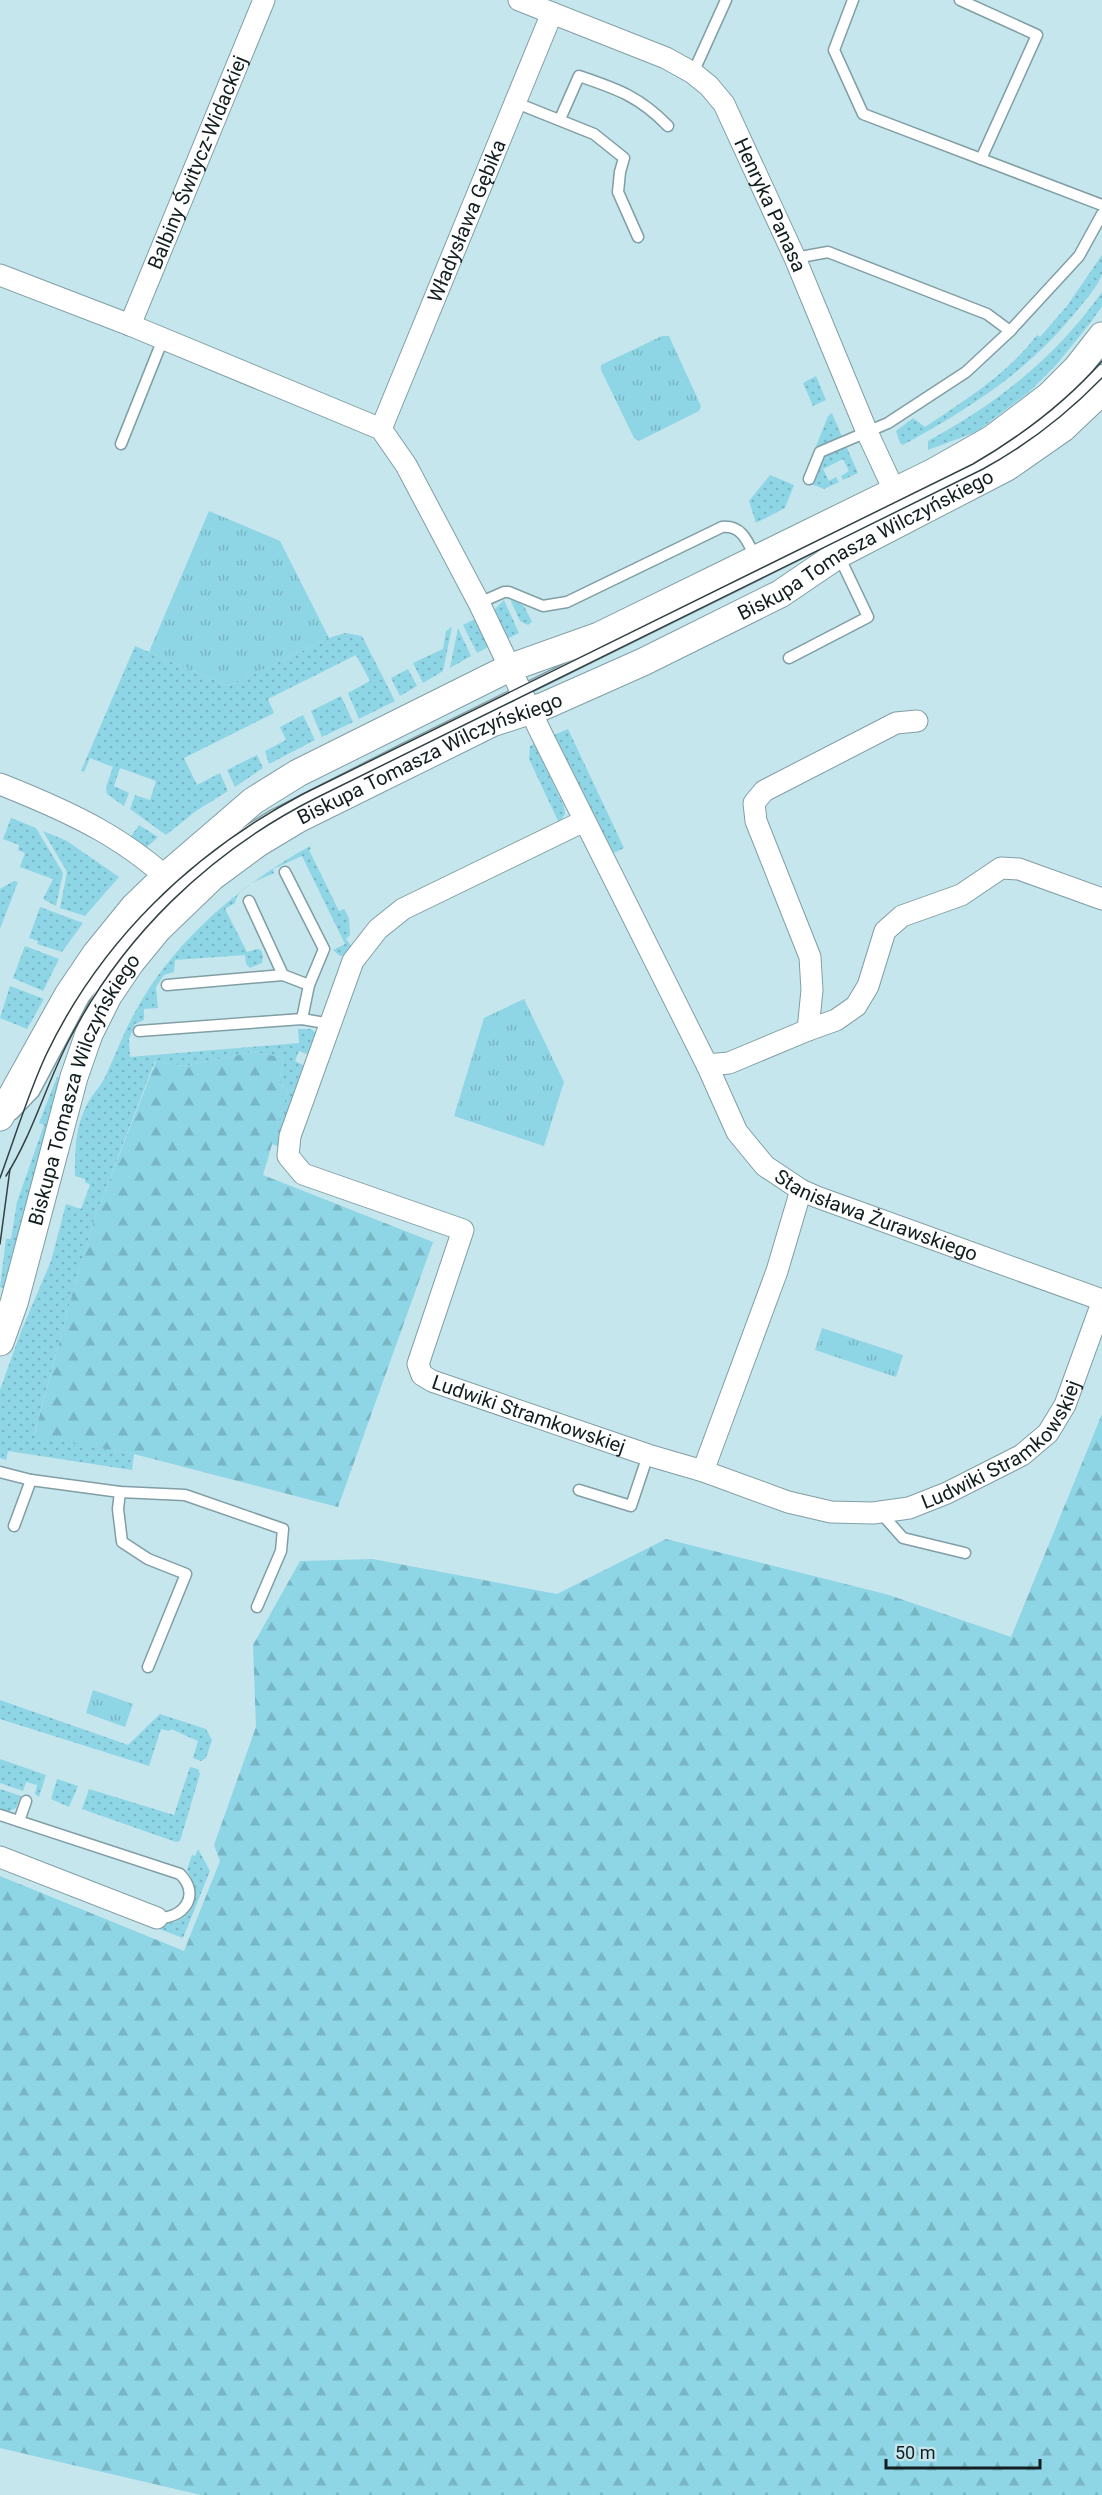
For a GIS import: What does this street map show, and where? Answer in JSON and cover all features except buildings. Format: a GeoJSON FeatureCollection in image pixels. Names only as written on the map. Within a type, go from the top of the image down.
{"type":"FeatureCollection","features":[{"type":"Feature","properties":{"kind":"street","name":"Balbiny Świtycz-Widackiej"},"geometry":{"type":"LineString","coordinates":[[130,325],[264,0]]}},
{"type":"Feature","properties":{"kind":"street","name":"Henryka Panasa"},"geometry":{"type":"LineString","coordinates":[[519,0],[666,58],[693,73],[709,86],[724,104],[795,258],[867,432],[901,505]]}},
{"type":"Feature","properties":{"kind":"street","name":"Władysława Gębika"},"geometry":{"type":"LineString","coordinates":[[381,429],[552,13]]}},
{"type":"Feature","properties":{"kind":"street"},"geometry":{"type":"LineString","coordinates":[[0,275],[130,325],[381,429],[406,465],[479,603],[520,691]]}},
{"type":"Feature","properties":{"kind":"street","name":"Biskupa Tomasza Wilczyńskiego"},"geometry":{"type":"LineString","coordinates":[[901,505],[1049,396],[1077,368],[1102,336]]}},
{"type":"Feature","properties":{"kind":"street","name":"Biskupa Tomasza Wilczyńskiego"},"geometry":{"type":"LineString","coordinates":[[0,1117],[8,1085],[94,955],[134,907],[177,887],[298,819],[492,723],[520,691],[599,636],[756,560],[832,539],[901,505],[1007,467],[1063,428],[1102,391]]}},
{"type":"Feature","properties":{"kind":"street","name":"Biskupa Tomasza Wilczyńskiego"},"geometry":{"type":"LineString","coordinates":[[0,1342],[17,1292],[74,1077],[89,1034],[108,996],[131,962],[158,929],[177,887],[253,801],[298,773],[520,691],[643,662],[780,594],[832,539]]}},
{"type":"Feature","properties":{"kind":"street","name":"Stanisława Żurawskiego"},"geometry":{"type":"LineString","coordinates":[[520,691],[708,1065],[736,1132],[765,1166],[801,1190],[1102,1302]]}},
{"type":"Feature","properties":{"kind":"street"},"geometry":{"type":"LineString","coordinates":[[808,1030],[812,990],[810,957],[756,821],[754,803],[764,791],[896,723],[917,722]]}},
{"type":"Feature","properties":{"kind":"street"},"geometry":{"type":"LineString","coordinates":[[0,784],[62,808],[102,829],[177,887]]}},
{"type":"Feature","properties":{"kind":"street","name":"Ludwiki Stramkowskiej"},"geometry":{"type":"LineString","coordinates":[[584,821],[403,909],[378,929],[353,961],[290,1136],[288,1156],[303,1174],[463,1230],[418,1364],[422,1375],[432,1381],[648,1455],[703,1471],[788,1502],[831,1512],[880,1512],[909,1508],[947,1493],[1022,1455],[1048,1433],[1065,1405],[1102,1302]]}},
{"type":"Feature","properties":{"kind":"street"},"geometry":{"type":"LineString","coordinates":[[708,1065],[729,1063],[836,1020],[856,1006],[868,986],[885,931],[902,916],[961,894],[1002,868],[1018,868],[1102,899]]}},
{"type":"Feature","properties":{"kind":"street"},"geometry":{"type":"LineString","coordinates":[[703,1471],[777,1271],[801,1190]]}},
{"type":"Feature","properties":{"kind":"street"},"geometry":{"type":"LineString","coordinates":[[0,1857],[157,1918]]}},
{"type":"Feature","properties":{"kind":"lane"},"geometry":{"type":"LineString","coordinates":[[693,73],[726,0]]}},
{"type":"Feature","properties":{"kind":"lane"},"geometry":{"type":"LineString","coordinates":[[853,0],[834,50],[863,114],[1102,205]]}},
{"type":"Feature","properties":{"kind":"lane"},"geometry":{"type":"LineString","coordinates":[[960,0],[1037,35],[981,159]]}},
{"type":"Feature","properties":{"kind":"lane"},"geometry":{"type":"LineString","coordinates":[[560,119],[579,76],[624,92],[651,108],[668,126]]}},
{"type":"Feature","properties":{"kind":"lane"},"geometry":{"type":"LineString","coordinates":[[514,102],[594,134],[624,158],[618,192],[638,237]]}},
{"type":"Feature","properties":{"kind":"lane"},"geometry":{"type":"LineString","coordinates":[[808,479],[820,452],[905,413],[966,372],[1010,332],[1079,256],[1102,214]]}},
{"type":"Feature","properties":{"kind":"lane"},"geometry":{"type":"LineString","coordinates":[[795,258],[828,252],[987,314],[1010,332]]}},
{"type":"Feature","properties":{"kind":"lane"},"geometry":{"type":"LineString","coordinates":[[121,444],[163,339]]}},
{"type":"Feature","properties":{"kind":"lane"},"geometry":{"type":"LineString","coordinates":[[901,505],[997,456],[1056,414],[1102,370]]}},
{"type":"Feature","properties":{"kind":"lane"},"geometry":{"type":"LineString","coordinates":[[479,603],[509,592],[543,606],[555,606],[722,527],[732,527],[742,532],[756,560]]}},
{"type":"Feature","properties":{"kind":"lane"},"geometry":{"type":"LineString","coordinates":[[789,658],[868,617],[832,539]]}},
{"type":"Feature","properties":{"kind":"lane"},"geometry":{"type":"LineString","coordinates":[[285,872],[324,949],[309,985],[302,1019]]}},
{"type":"Feature","properties":{"kind":"lane"},"geometry":{"type":"LineString","coordinates":[[0,1127],[34,1092],[74,1016],[107,964],[177,887]]}},
{"type":"Feature","properties":{"kind":"lane"},"geometry":{"type":"LineString","coordinates":[[249,901],[283,975]]}},
{"type":"Feature","properties":{"kind":"lane"},"geometry":{"type":"LineString","coordinates":[[89,1034],[107,964]]}},
{"type":"Feature","properties":{"kind":"lane"},"geometry":{"type":"LineString","coordinates":[[167,985],[283,975],[309,985]]}},
{"type":"Feature","properties":{"kind":"lane"},"geometry":{"type":"LineString","coordinates":[[140,1031],[302,1019],[330,1024]]}},
{"type":"Feature","properties":{"kind":"lane"},"geometry":{"type":"LineString","coordinates":[[579,1490],[631,1506],[648,1455]]}},
{"type":"Feature","properties":{"kind":"lane"},"geometry":{"type":"LineString","coordinates":[[0,1472],[31,1480],[120,1492],[185,1495],[283,1529],[281,1551],[257,1607]]}},
{"type":"Feature","properties":{"kind":"lane"},"geometry":{"type":"LineString","coordinates":[[14,1526],[31,1480]]}},
{"type":"Feature","properties":{"kind":"lane"},"geometry":{"type":"LineString","coordinates":[[120,1492],[118,1509],[122,1542],[148,1559],[186,1574],[148,1667]]}},
{"type":"Feature","properties":{"kind":"lane"},"geometry":{"type":"LineString","coordinates":[[880,1512],[903,1538],[965,1553]]}},
{"type":"Feature","properties":{"kind":"lane"},"geometry":{"type":"LineString","coordinates":[[20,1821],[26,1801]]}},
{"type":"Feature","properties":{"kind":"lane"},"geometry":{"type":"LineString","coordinates":[[0,1815],[180,1874],[187,1881],[189,1888],[188,1899],[181,1913],[169,1918],[157,1918]]}},
{"type":"Feature","properties":{"kind":"green space"},"geometry":{"type":"Polygon","coordinates":[[[1102,255],[1102,274],[1095,287],[1041,350],[999,386],[903,445],[900,443],[896,431],[913,418],[925,427],[985,386],[1013,362],[1037,335],[1040,337],[1067,306],[1102,255]]]}},
{"type":"Feature","properties":{"kind":"green space"},"geometry":{"type":"Polygon","coordinates":[[[1102,292],[1102,306],[1091,322],[1056,365],[1029,392],[976,432],[928,450],[928,441],[1002,394],[1045,358],[1084,316],[1102,292]]]}},
{"type":"Feature","properties":{"kind":"green space"},"geometry":{"type":"Polygon","coordinates":[[[662,336],[669,336],[701,406],[699,411],[639,441],[634,438],[601,370],[601,365],[662,336]]]}},
{"type":"Feature","properties":{"kind":"green space"},"geometry":{"type":"Polygon","coordinates":[[[816,376],[826,400],[813,406],[803,383],[816,376]]]}},
{"type":"Feature","properties":{"kind":"green space"},"geometry":{"type":"Polygon","coordinates":[[[832,413],[842,437],[815,449],[828,416],[832,413]]]}},
{"type":"Feature","properties":{"kind":"green space"},"geometry":{"type":"Polygon","coordinates":[[[846,446],[858,473],[843,480],[841,476],[849,471],[843,459],[823,469],[829,481],[836,477],[839,482],[824,489],[811,484],[825,456],[846,446]]]}},
{"type":"Feature","properties":{"kind":"green space"},"geometry":{"type":"Polygon","coordinates":[[[770,475],[794,485],[785,508],[756,523],[749,501],[770,475]]]}},
{"type":"Feature","properties":{"kind":"green space"},"geometry":{"type":"Polygon","coordinates":[[[209,511],[280,541],[329,638],[228,686],[149,652],[209,511]]]}},
{"type":"Feature","properties":{"kind":"green space"},"geometry":{"type":"Polygon","coordinates":[[[510,599],[524,606],[532,622],[528,625],[520,621],[510,599]]]}},
{"type":"Feature","properties":{"kind":"green space"},"geometry":{"type":"Polygon","coordinates":[[[504,600],[519,633],[505,640],[492,612],[504,600]]]}},
{"type":"Feature","properties":{"kind":"green space"},"geometry":{"type":"Polygon","coordinates":[[[475,619],[488,647],[477,653],[463,625],[475,619]]]}},
{"type":"Feature","properties":{"kind":"green space"},"geometry":{"type":"Polygon","coordinates":[[[452,627],[443,671],[423,683],[413,663],[443,649],[446,631],[452,627]]]}},
{"type":"Feature","properties":{"kind":"green space"},"geometry":{"type":"Polygon","coordinates":[[[458,628],[471,656],[450,668],[458,628]]]}},
{"type":"Feature","properties":{"kind":"green space"},"geometry":{"type":"Polygon","coordinates":[[[345,633],[362,636],[395,701],[359,719],[348,693],[370,681],[356,655],[268,699],[274,713],[184,758],[197,785],[220,773],[228,791],[196,811],[166,835],[130,809],[135,795],[150,800],[156,781],[120,768],[114,786],[129,793],[124,806],[107,794],[106,787],[113,767],[90,758],[84,772],[81,771],[135,646],[228,686],[329,638],[345,633]]]}},
{"type":"Feature","properties":{"kind":"green space"},"geometry":{"type":"Polygon","coordinates":[[[408,669],[417,686],[400,696],[391,678],[408,669]]]}},
{"type":"Feature","properties":{"kind":"green space"},"geometry":{"type":"Polygon","coordinates":[[[341,696],[353,722],[322,737],[311,711],[341,696]]]}},
{"type":"Feature","properties":{"kind":"green space"},"geometry":{"type":"Polygon","coordinates":[[[303,715],[315,740],[269,764],[265,751],[286,740],[280,727],[303,715]]]}},
{"type":"Feature","properties":{"kind":"green space"},"geometry":{"type":"Polygon","coordinates":[[[568,729],[624,848],[609,855],[554,735],[568,729]]]}},
{"type":"Feature","properties":{"kind":"green space"},"geometry":{"type":"Polygon","coordinates":[[[534,744],[564,806],[565,814],[559,823],[529,759],[530,746],[534,744]]]}},
{"type":"Feature","properties":{"kind":"green space"},"geometry":{"type":"Polygon","coordinates":[[[257,755],[263,768],[235,787],[227,770],[257,755]]]}},
{"type":"Feature","properties":{"kind":"green space"},"geometry":{"type":"Polygon","coordinates":[[[11,818],[36,828],[63,873],[56,906],[43,899],[53,879],[20,867],[25,853],[18,850],[19,845],[3,839],[11,818]]]}},
{"type":"Feature","properties":{"kind":"green space"},"geometry":{"type":"Polygon","coordinates":[[[139,825],[158,837],[145,849],[130,838],[139,825]]]}},
{"type":"Feature","properties":{"kind":"green space"},"geometry":{"type":"Polygon","coordinates":[[[43,831],[67,841],[119,877],[85,916],[60,908],[67,872],[43,831]]]}},
{"type":"Feature","properties":{"kind":"green space"},"geometry":{"type":"Polygon","coordinates":[[[310,846],[309,850],[339,911],[344,909],[349,918],[350,935],[346,939],[353,948],[347,955],[340,956],[333,950],[345,944],[302,856],[273,869],[310,846]]]}},
{"type":"Feature","properties":{"kind":"green space"},"geometry":{"type":"Polygon","coordinates":[[[273,869],[274,873],[252,883],[273,869]]]}},
{"type":"Feature","properties":{"kind":"green space"},"geometry":{"type":"Polygon","coordinates":[[[14,881],[18,882],[0,929],[0,889],[14,881]]]}},
{"type":"Feature","properties":{"kind":"green space"},"geometry":{"type":"Polygon","coordinates":[[[241,891],[235,903],[225,909],[247,952],[261,950],[262,963],[250,968],[246,964],[245,955],[175,960],[174,972],[164,975],[156,987],[158,1008],[144,1009],[144,1020],[135,1024],[129,1039],[130,1057],[299,1043],[298,1029],[311,1029],[317,1034],[313,1057],[299,1051],[295,1061],[309,1068],[279,1147],[272,1144],[288,1090],[279,1083],[283,1061],[280,1057],[253,1052],[184,1066],[155,1061],[95,1217],[34,1435],[134,1454],[132,1470],[8,1451],[6,1460],[0,1458],[0,1390],[20,1334],[51,1261],[66,1204],[81,1209],[90,1185],[85,1182],[85,1179],[75,1176],[77,1138],[84,1110],[104,1079],[130,1022],[155,980],[192,935],[241,891]]]}},
{"type":"Feature","properties":{"kind":"green space"},"geometry":{"type":"Polygon","coordinates":[[[40,907],[83,923],[62,952],[37,944],[38,941],[29,938],[40,907]]]}},
{"type":"Feature","properties":{"kind":"green space"},"geometry":{"type":"Polygon","coordinates":[[[25,946],[59,959],[43,991],[13,978],[25,946]]]}},
{"type":"Feature","properties":{"kind":"green space"},"geometry":{"type":"Polygon","coordinates":[[[10,986],[44,999],[27,1029],[0,1018],[10,986]]]}},
{"type":"Feature","properties":{"kind":"green space"},"geometry":{"type":"Polygon","coordinates":[[[524,999],[564,1082],[544,1146],[454,1116],[484,1018],[524,999]]]}},
{"type":"Feature","properties":{"kind":"green space"},"geometry":{"type":"Polygon","coordinates":[[[253,1052],[280,1057],[283,1060],[279,1083],[288,1090],[263,1175],[433,1242],[338,1507],[134,1454],[34,1436],[95,1217],[156,1061],[184,1066],[253,1052]]]}},
{"type":"Feature","properties":{"kind":"green space"},"geometry":{"type":"Polygon","coordinates":[[[57,1077],[66,1081],[9,1290],[0,1287],[6,1239],[11,1239],[17,1202],[44,1125],[39,1123],[57,1077]]]}},
{"type":"Feature","properties":{"kind":"green space"},"geometry":{"type":"Polygon","coordinates":[[[822,1328],[903,1355],[896,1377],[815,1350],[822,1328]]]}},
{"type":"Feature","properties":{"kind":"green space"},"geometry":{"type":"Polygon","coordinates":[[[1102,1414],[1102,2495],[201,2495],[0,2448],[0,1876],[184,1951],[220,1861],[214,1845],[256,1727],[253,1645],[300,1561],[373,1559],[557,1594],[666,1539],[889,1595],[1011,1637],[1102,1414]]]}},
{"type":"Feature","properties":{"kind":"green space"},"geometry":{"type":"Polygon","coordinates":[[[93,1690],[133,1704],[125,1727],[86,1713],[93,1690]]]}},
{"type":"Feature","properties":{"kind":"green space"},"geometry":{"type":"Polygon","coordinates":[[[0,1700],[128,1745],[160,1714],[206,1729],[212,1740],[206,1758],[201,1761],[193,1758],[198,1741],[171,1729],[169,1731],[161,1729],[149,1766],[0,1719],[0,1700]]]}},
{"type":"Feature","properties":{"kind":"green space"},"geometry":{"type":"Polygon","coordinates":[[[0,1759],[46,1775],[39,1797],[35,1794],[37,1785],[26,1782],[23,1791],[0,1783],[0,1759]]]}},
{"type":"Feature","properties":{"kind":"green space"},"geometry":{"type":"Polygon","coordinates":[[[190,1767],[198,1769],[200,1774],[180,1841],[176,1842],[82,1809],[89,1789],[174,1815],[190,1767]]]}},
{"type":"Feature","properties":{"kind":"green space"},"geometry":{"type":"Polygon","coordinates":[[[57,1779],[78,1786],[69,1807],[51,1799],[57,1779]]]}},
{"type":"Feature","properties":{"kind":"green space"},"geometry":{"type":"Polygon","coordinates":[[[0,1789],[21,1796],[16,1808],[7,1812],[0,1809],[0,1789]]]}},
{"type":"Feature","properties":{"kind":"green space"},"geometry":{"type":"Polygon","coordinates":[[[198,1849],[210,1871],[183,1938],[0,1868],[155,1924],[167,1924],[185,1916],[191,1909],[195,1891],[187,1870],[192,1855],[195,1856],[198,1849]]]}},
{"type":"Feature","properties":{"kind":"tram line"},"geometry":{"type":"LineString","coordinates":[[0,1178],[27,1100],[46,1055],[68,1013],[94,974],[122,937],[154,904],[187,872],[224,844],[262,817],[303,794],[973,464],[1042,418],[1102,361]]}},
{"type":"Feature","properties":{"kind":"tram line"},"geometry":{"type":"LineString","coordinates":[[6,1176],[31,1128],[67,1044],[89,1005],[114,968],[141,933],[172,901],[204,871],[240,844],[316,798],[983,469],[1046,428],[1102,378]]}},
{"type":"Feature","properties":{"kind":"tram line"},"geometry":{"type":"LineString","coordinates":[[0,1244],[10,1169]]}}]}
